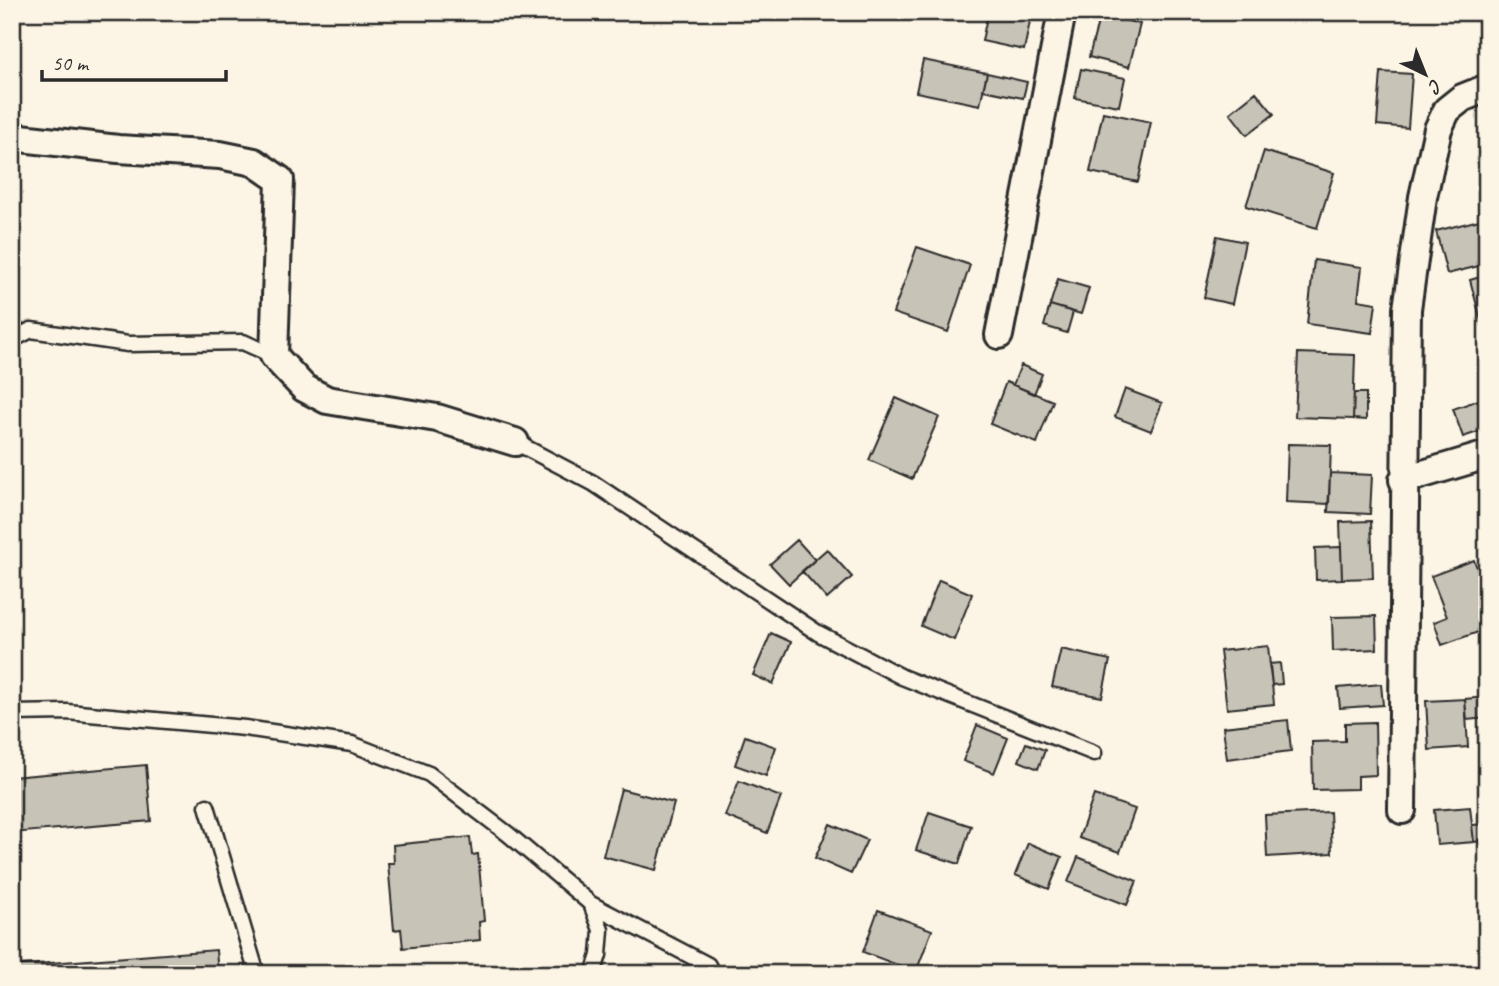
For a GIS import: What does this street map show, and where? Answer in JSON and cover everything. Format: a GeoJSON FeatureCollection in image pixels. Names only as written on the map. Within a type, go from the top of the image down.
{"type":"FeatureCollection","features":[{"type":"Feature","properties":{"kind":"street"},"geometry":{"type":"LineString","coordinates":[[999,335],[1062,12]]}},
{"type":"Feature","properties":{"kind":"street"},"geometry":{"type":"LineString","coordinates":[[1402,810],[1403,480],[1407,309],[1431,151],[1447,110],[1462,98],[1487,88]]}},
{"type":"Feature","properties":{"kind":"street"},"geometry":{"type":"LineString","coordinates":[[12,137],[118,149],[220,155],[254,162],[280,180],[274,356],[304,388],[327,400],[436,418],[515,442]]}},
{"type":"Feature","properties":{"kind":"street"},"geometry":{"type":"LineString","coordinates":[[1403,480],[1487,455]]}},
{"type":"Feature","properties":{"kind":"lane"},"geometry":{"type":"LineString","coordinates":[[12,340],[31,330],[128,344],[243,342],[274,356]]}},
{"type":"Feature","properties":{"kind":"lane"},"geometry":{"type":"LineString","coordinates":[[515,442],[593,483],[818,633],[902,677],[1094,753]]}},
{"type":"Feature","properties":{"kind":"lane"},"geometry":{"type":"LineString","coordinates":[[12,713],[67,712],[245,728],[352,744],[429,775],[508,834],[591,904],[708,965],[712,974]]}},
{"type":"Feature","properties":{"kind":"lane"},"geometry":{"type":"LineString","coordinates":[[207,806],[257,974]]}},
{"type":"Feature","properties":{"kind":"lane"},"geometry":{"type":"LineString","coordinates":[[591,904],[601,930],[599,955],[593,974]]}},
{"type":"Feature","properties":{"kind":"building"},"geometry":{"type":"Polygon","coordinates":[[[988,12],[1032,12],[1024,50],[982,41],[988,12]]]}},
{"type":"Feature","properties":{"kind":"building"},"geometry":{"type":"Polygon","coordinates":[[[1100,14],[1140,24],[1129,67],[1089,57],[1100,14]]]}},
{"type":"Feature","properties":{"kind":"building"},"geometry":{"type":"Polygon","coordinates":[[[923,60],[987,73],[980,105],[916,92],[923,60]]]}},
{"type":"Feature","properties":{"kind":"building"},"geometry":{"type":"Polygon","coordinates":[[[1081,69],[1125,78],[1119,106],[1075,98],[1081,69]]]}},
{"type":"Feature","properties":{"kind":"building"},"geometry":{"type":"Polygon","coordinates":[[[1381,72],[1412,74],[1408,128],[1377,125],[1381,72]]]}},
{"type":"Feature","properties":{"kind":"building"},"geometry":{"type":"Polygon","coordinates":[[[987,73],[1027,82],[1023,98],[983,90],[987,73]]]}},
{"type":"Feature","properties":{"kind":"building"},"geometry":{"type":"Polygon","coordinates":[[[1256,92],[1274,114],[1247,135],[1230,113],[1256,92]]]}},
{"type":"Feature","properties":{"kind":"building"},"geometry":{"type":"Polygon","coordinates":[[[1103,112],[1151,122],[1138,182],[1090,172],[1103,112]]]}},
{"type":"Feature","properties":{"kind":"building"},"geometry":{"type":"Polygon","coordinates":[[[1264,151],[1334,173],[1317,228],[1246,206],[1264,151]]]}},
{"type":"Feature","properties":{"kind":"building"},"geometry":{"type":"Polygon","coordinates":[[[1487,218],[1487,264],[1447,274],[1436,231],[1487,218]]]}},
{"type":"Feature","properties":{"kind":"building"},"geometry":{"type":"Polygon","coordinates":[[[1217,236],[1245,242],[1232,304],[1204,298],[1217,236]]]}},
{"type":"Feature","properties":{"kind":"building"},"geometry":{"type":"Polygon","coordinates":[[[917,247],[970,265],[948,332],[893,313],[917,247]]]}},
{"type":"Feature","properties":{"kind":"building"},"geometry":{"type":"Polygon","coordinates":[[[1314,260],[1362,267],[1358,300],[1376,303],[1372,333],[1307,324],[1314,260]]]}},
{"type":"Feature","properties":{"kind":"building"},"geometry":{"type":"Polygon","coordinates":[[[1487,275],[1487,335],[1485,335],[1470,280],[1487,275]]]}},
{"type":"Feature","properties":{"kind":"building"},"geometry":{"type":"Polygon","coordinates":[[[1058,279],[1089,288],[1081,314],[1050,305],[1058,279]]]}},
{"type":"Feature","properties":{"kind":"building"},"geometry":{"type":"Polygon","coordinates":[[[1050,305],[1073,312],[1067,333],[1044,326],[1050,305]]]}},
{"type":"Feature","properties":{"kind":"building"},"geometry":{"type":"Polygon","coordinates":[[[1298,353],[1355,355],[1353,419],[1295,417],[1298,353]]]}},
{"type":"Feature","properties":{"kind":"building"},"geometry":{"type":"Polygon","coordinates":[[[1021,365],[1042,374],[1034,394],[1013,385],[1021,365]]]}},
{"type":"Feature","properties":{"kind":"building"},"geometry":{"type":"Polygon","coordinates":[[[1006,382],[1053,401],[1037,443],[990,424],[1006,382]]]}},
{"type":"Feature","properties":{"kind":"building"},"geometry":{"type":"Polygon","coordinates":[[[1125,389],[1162,403],[1151,431],[1115,417],[1125,389]]]}},
{"type":"Feature","properties":{"kind":"building"},"geometry":{"type":"Polygon","coordinates":[[[1354,393],[1366,393],[1366,420],[1353,419],[1354,393]]]}},
{"type":"Feature","properties":{"kind":"building"},"geometry":{"type":"Polygon","coordinates":[[[1487,397],[1487,429],[1463,437],[1453,409],[1487,397]]]}},
{"type":"Feature","properties":{"kind":"building"},"geometry":{"type":"Polygon","coordinates":[[[896,398],[939,417],[912,479],[869,460],[896,398]]]}},
{"type":"Feature","properties":{"kind":"building"},"geometry":{"type":"Polygon","coordinates":[[[1288,444],[1331,445],[1329,504],[1286,502],[1288,444]]]}},
{"type":"Feature","properties":{"kind":"building"},"geometry":{"type":"Polygon","coordinates":[[[1330,473],[1372,475],[1370,514],[1328,512],[1330,473]]]}},
{"type":"Feature","properties":{"kind":"building"},"geometry":{"type":"Polygon","coordinates":[[[1371,521],[1373,578],[1342,579],[1340,522],[1371,521]]]}},
{"type":"Feature","properties":{"kind":"building"},"geometry":{"type":"Polygon","coordinates":[[[797,540],[815,560],[789,584],[770,564],[797,540]]]}},
{"type":"Feature","properties":{"kind":"building"},"geometry":{"type":"Polygon","coordinates":[[[1341,547],[1342,579],[1316,580],[1315,548],[1341,547]]]}},
{"type":"Feature","properties":{"kind":"building"},"geometry":{"type":"Polygon","coordinates":[[[827,549],[852,577],[827,599],[802,571],[827,549]]]}},
{"type":"Feature","properties":{"kind":"building"},"geometry":{"type":"Polygon","coordinates":[[[1474,560],[1487,594],[1487,608],[1477,611],[1484,630],[1442,645],[1434,622],[1447,617],[1431,576],[1474,560]]]}},
{"type":"Feature","properties":{"kind":"building"},"geometry":{"type":"Polygon","coordinates":[[[939,580],[972,594],[954,640],[921,626],[939,580]]]}},
{"type":"Feature","properties":{"kind":"building"},"geometry":{"type":"Polygon","coordinates":[[[1376,616],[1377,649],[1333,651],[1332,617],[1376,616]]]}},
{"type":"Feature","properties":{"kind":"building"},"geometry":{"type":"Polygon","coordinates":[[[771,633],[791,642],[773,684],[753,675],[771,633]]]}},
{"type":"Feature","properties":{"kind":"building"},"geometry":{"type":"Polygon","coordinates":[[[1268,646],[1274,704],[1227,709],[1220,651],[1268,646]]]}},
{"type":"Feature","properties":{"kind":"building"},"geometry":{"type":"Polygon","coordinates":[[[1061,649],[1110,660],[1102,697],[1052,687],[1061,649]]]}},
{"type":"Feature","properties":{"kind":"building"},"geometry":{"type":"Polygon","coordinates":[[[1280,663],[1282,684],[1272,685],[1269,664],[1280,663]]]}},
{"type":"Feature","properties":{"kind":"building"},"geometry":{"type":"Polygon","coordinates":[[[1381,684],[1383,705],[1340,708],[1338,688],[1381,684]]]}},
{"type":"Feature","properties":{"kind":"building"},"geometry":{"type":"Polygon","coordinates":[[[1487,697],[1487,718],[1467,720],[1465,699],[1487,697]]]}},
{"type":"Feature","properties":{"kind":"building"},"geometry":{"type":"Polygon","coordinates":[[[1465,699],[1468,747],[1429,750],[1426,701],[1465,699]]]}},
{"type":"Feature","properties":{"kind":"building"},"geometry":{"type":"Polygon","coordinates":[[[1288,720],[1291,751],[1227,759],[1223,727],[1288,720]]]}},
{"type":"Feature","properties":{"kind":"building"},"geometry":{"type":"Polygon","coordinates":[[[1375,722],[1376,775],[1358,776],[1358,789],[1313,790],[1312,742],[1345,741],[1345,723],[1375,722]]]}},
{"type":"Feature","properties":{"kind":"building"},"geometry":{"type":"Polygon","coordinates":[[[977,725],[1008,738],[994,773],[963,761],[977,725]]]}},
{"type":"Feature","properties":{"kind":"building"},"geometry":{"type":"Polygon","coordinates":[[[745,736],[776,747],[766,776],[735,765],[745,736]]]}},
{"type":"Feature","properties":{"kind":"building"},"geometry":{"type":"Polygon","coordinates":[[[1026,743],[1045,750],[1038,769],[1019,761],[1026,743]]]}},
{"type":"Feature","properties":{"kind":"building"},"geometry":{"type":"Polygon","coordinates":[[[146,765],[151,821],[12,833],[12,777],[146,765]]]}},
{"type":"Feature","properties":{"kind":"building"},"geometry":{"type":"Polygon","coordinates":[[[739,781],[781,797],[767,833],[725,816],[739,781]]]}},
{"type":"Feature","properties":{"kind":"building"},"geometry":{"type":"Polygon","coordinates":[[[621,789],[674,803],[656,870],[603,856],[621,789]]]}},
{"type":"Feature","properties":{"kind":"building"},"geometry":{"type":"Polygon","coordinates":[[[1094,795],[1135,809],[1120,852],[1079,838],[1094,795]]]}},
{"type":"Feature","properties":{"kind":"building"},"geometry":{"type":"Polygon","coordinates":[[[1470,807],[1474,842],[1437,845],[1434,810],[1470,807]]]}},
{"type":"Feature","properties":{"kind":"building"},"geometry":{"type":"Polygon","coordinates":[[[929,812],[971,826],[959,864],[916,850],[929,812]]]}},
{"type":"Feature","properties":{"kind":"building"},"geometry":{"type":"Polygon","coordinates":[[[1330,812],[1332,853],[1267,857],[1265,815],[1330,812]]]}},
{"type":"Feature","properties":{"kind":"building"},"geometry":{"type":"Polygon","coordinates":[[[830,824],[867,840],[851,874],[815,858],[830,824]]]}},
{"type":"Feature","properties":{"kind":"building"},"geometry":{"type":"Polygon","coordinates":[[[1487,824],[1487,840],[1474,842],[1472,825],[1487,824]]]}},
{"type":"Feature","properties":{"kind":"building"},"geometry":{"type":"Polygon","coordinates":[[[470,837],[472,855],[478,854],[484,921],[479,922],[480,940],[403,948],[401,929],[394,930],[388,863],[394,863],[393,845],[470,837]]]}},
{"type":"Feature","properties":{"kind":"building"},"geometry":{"type":"Polygon","coordinates":[[[1028,843],[1062,857],[1049,889],[1015,875],[1028,843]]]}},
{"type":"Feature","properties":{"kind":"building"},"geometry":{"type":"Polygon","coordinates":[[[1078,857],[1137,881],[1127,905],[1068,882],[1078,857]]]}},
{"type":"Feature","properties":{"kind":"building"},"geometry":{"type":"Polygon","coordinates":[[[878,910],[932,930],[916,972],[863,952],[878,910]]]}},
{"type":"Feature","properties":{"kind":"building"},"geometry":{"type":"Polygon","coordinates":[[[216,950],[218,974],[12,974],[12,966],[216,950]]]}}]}
